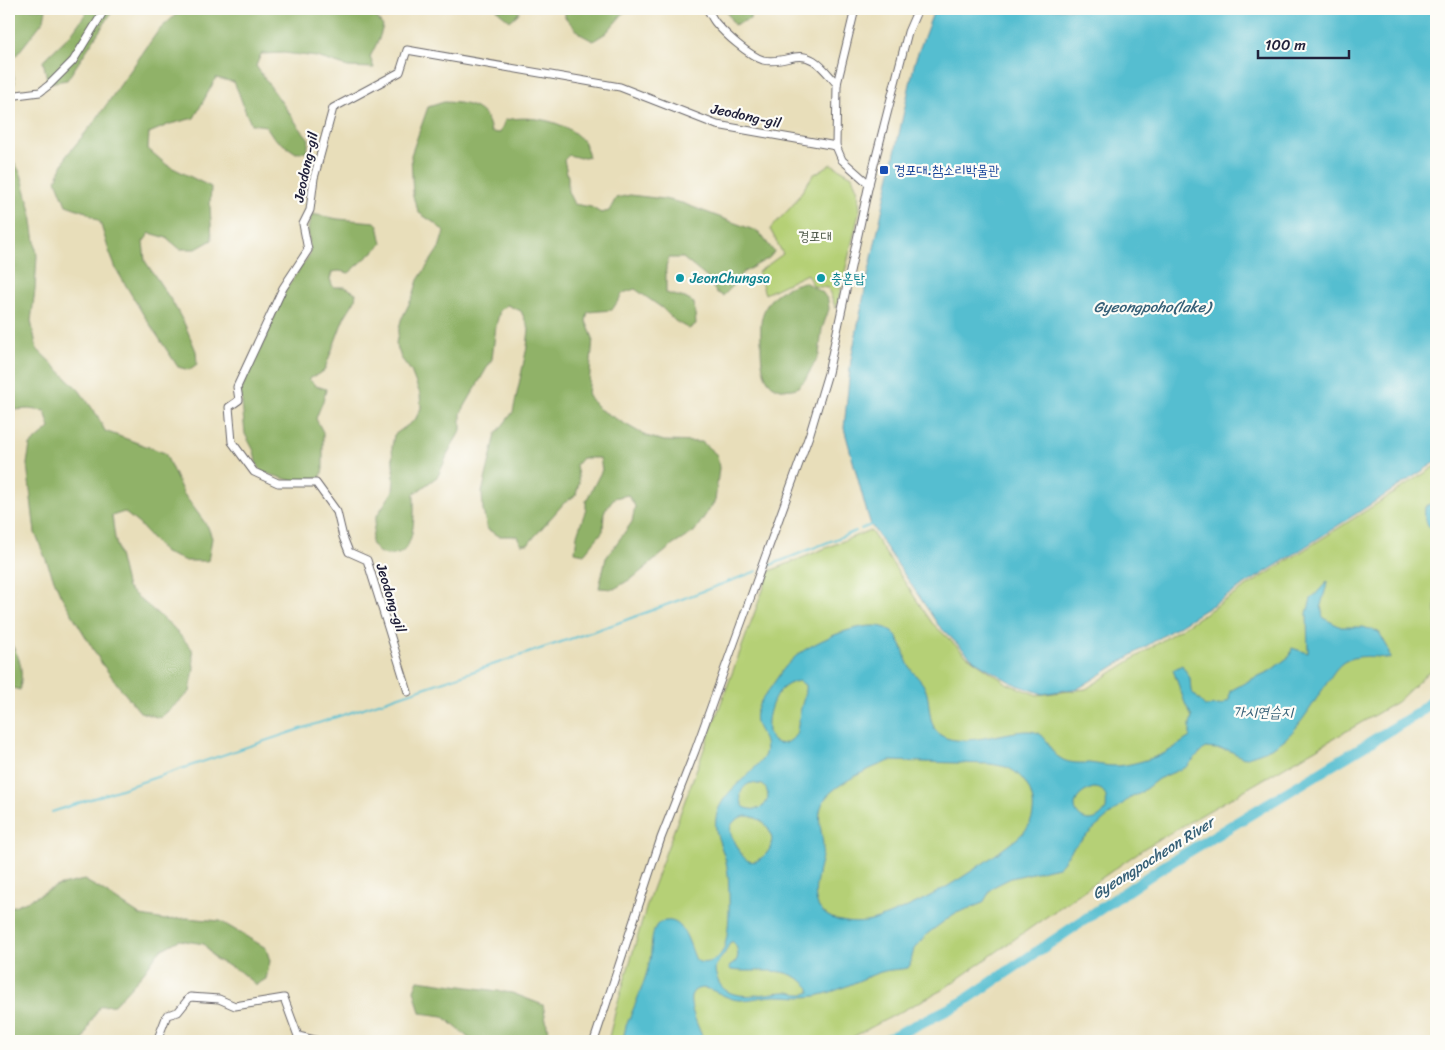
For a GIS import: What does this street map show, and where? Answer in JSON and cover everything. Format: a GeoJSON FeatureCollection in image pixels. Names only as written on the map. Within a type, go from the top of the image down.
{"type":"FeatureCollection","features":[{"type":"Feature","properties":{"kind":"street"},"geometry":{"type":"LineString","coordinates":[[9,96],[40,92],[49,85],[73,61],[105,9]]}},
{"type":"Feature","properties":{"kind":"street"},"geometry":{"type":"LineString","coordinates":[[707,9],[714,21],[731,38],[752,54],[764,60],[783,60],[804,56],[815,60],[837,84]]}},
{"type":"Feature","properties":{"kind":"street"},"geometry":{"type":"LineString","coordinates":[[855,9],[837,84],[836,146],[842,160],[869,184]]}},
{"type":"Feature","properties":{"kind":"street"},"geometry":{"type":"LineString","coordinates":[[594,1041],[661,838],[695,751],[810,433],[828,373],[869,184],[908,32],[918,9]]}},
{"type":"Feature","properties":{"kind":"street","name":"Jeodong-gil"},"geometry":{"type":"LineString","coordinates":[[408,692],[366,560],[349,552],[337,512],[322,490],[316,483],[278,483],[254,472],[232,442],[229,407],[239,400],[237,387],[283,288],[308,250],[303,224],[310,210],[314,178],[333,108],[400,72],[407,50],[620,87],[717,125],[836,146]]}},
{"type":"Feature","properties":{"kind":"street"},"geometry":{"type":"LineString","coordinates":[[157,1041],[167,1015],[178,1012],[190,997],[219,999],[235,1006],[284,998],[298,1036],[319,1041]]}},
{"type":"Feature","properties":{"kind":"green space"},"geometry":{"type":"Polygon","coordinates":[[[9,9],[46,9],[44,20],[11,62],[15,83],[9,90],[9,9]]]}},
{"type":"Feature","properties":{"kind":"green space"},"geometry":{"type":"Polygon","coordinates":[[[89,9],[114,9],[67,80],[48,83],[43,61],[71,34],[89,9]]]}},
{"type":"Feature","properties":{"kind":"green space"},"geometry":{"type":"Polygon","coordinates":[[[182,9],[370,9],[383,26],[370,57],[374,68],[348,67],[317,57],[284,53],[261,54],[256,66],[309,139],[307,152],[296,153],[274,138],[266,126],[251,124],[234,82],[216,78],[194,118],[170,124],[149,133],[148,149],[167,165],[211,187],[212,240],[196,249],[180,249],[167,238],[150,233],[143,242],[145,261],[173,303],[196,351],[197,364],[189,370],[178,367],[143,314],[116,269],[100,222],[86,212],[66,205],[56,180],[67,155],[95,121],[158,31],[182,9]]]}},
{"type":"Feature","properties":{"kind":"green space"},"geometry":{"type":"Polygon","coordinates":[[[497,9],[519,9],[519,13],[510,21],[497,9]]]}},
{"type":"Feature","properties":{"kind":"green space"},"geometry":{"type":"Polygon","coordinates":[[[565,9],[627,9],[606,33],[593,41],[580,34],[565,17],[565,9]]]}},
{"type":"Feature","properties":{"kind":"green space"},"geometry":{"type":"Polygon","coordinates":[[[725,9],[751,9],[750,19],[734,25],[725,9]]]}},
{"type":"Feature","properties":{"kind":"green space"},"geometry":{"type":"Polygon","coordinates":[[[444,102],[460,103],[475,107],[485,116],[491,132],[500,133],[505,120],[526,118],[557,124],[576,134],[584,143],[589,156],[580,158],[569,155],[564,160],[568,177],[568,192],[574,204],[591,207],[601,213],[609,211],[616,198],[630,195],[682,203],[759,232],[774,252],[769,258],[742,273],[723,296],[716,292],[706,277],[683,258],[669,258],[666,267],[666,293],[685,298],[694,303],[696,324],[689,329],[675,321],[662,308],[635,289],[623,293],[612,310],[588,312],[586,321],[593,338],[588,396],[599,409],[646,436],[664,441],[702,442],[717,455],[719,468],[715,501],[694,532],[673,545],[634,577],[614,589],[599,588],[606,558],[632,522],[635,506],[628,495],[614,498],[604,512],[603,531],[584,554],[575,552],[577,535],[586,509],[586,501],[602,470],[600,458],[582,458],[576,465],[579,482],[576,495],[564,503],[528,544],[521,544],[517,536],[499,536],[487,529],[482,493],[496,434],[513,412],[529,329],[521,311],[507,305],[500,310],[492,359],[461,413],[461,430],[438,476],[414,494],[414,521],[410,540],[406,547],[401,553],[385,555],[378,551],[371,543],[376,517],[393,491],[392,447],[394,435],[415,420],[421,408],[420,394],[411,371],[401,358],[396,343],[401,320],[413,296],[418,280],[439,248],[444,232],[436,224],[419,213],[413,197],[411,155],[428,107],[444,102]]]}},
{"type":"Feature","properties":{"kind":"green space"},"geometry":{"type":"Polygon","coordinates":[[[9,153],[21,174],[30,207],[37,256],[31,321],[37,349],[79,390],[97,415],[105,431],[165,453],[183,493],[208,527],[212,538],[208,561],[186,561],[165,553],[139,524],[124,512],[112,516],[115,538],[127,588],[172,626],[192,649],[194,668],[190,692],[160,718],[140,712],[102,664],[60,594],[35,533],[27,464],[30,445],[50,428],[45,411],[13,410],[9,405],[9,153]]]}},
{"type":"Feature","properties":{"kind":"green space","name":"경포대"},"geometry":{"type":"Polygon","coordinates":[[[831,164],[852,176],[858,191],[860,209],[836,309],[828,288],[813,286],[807,274],[765,294],[758,272],[783,254],[770,229],[792,206],[813,175],[831,164]]]}},
{"type":"Feature","properties":{"kind":"green space"},"geometry":{"type":"Polygon","coordinates":[[[312,214],[338,219],[375,222],[378,225],[382,244],[349,273],[332,272],[330,279],[333,287],[345,287],[356,293],[355,300],[344,318],[324,371],[309,379],[316,386],[326,389],[316,419],[323,432],[323,469],[321,477],[296,482],[262,472],[245,434],[241,393],[250,366],[264,343],[284,292],[310,254],[308,228],[312,214]]]}},
{"type":"Feature","properties":{"kind":"green space"},"geometry":{"type":"Polygon","coordinates":[[[804,282],[822,292],[828,300],[829,309],[822,329],[819,355],[805,380],[797,388],[778,388],[767,379],[762,363],[762,316],[773,297],[787,288],[804,282]]]}},
{"type":"Feature","properties":{"kind":"green space"},"geometry":{"type":"Polygon","coordinates":[[[1436,466],[1436,665],[1397,702],[1146,847],[942,990],[849,1039],[842,1041],[608,1041],[651,892],[770,571],[870,530],[932,623],[966,655],[1008,684],[1037,695],[1086,689],[1436,466]]]}},
{"type":"Feature","properties":{"kind":"green space"},"geometry":{"type":"Polygon","coordinates":[[[9,640],[20,664],[20,690],[9,687],[9,640]]]}},
{"type":"Feature","properties":{"kind":"green space"},"geometry":{"type":"Polygon","coordinates":[[[84,880],[141,916],[165,920],[186,918],[220,921],[266,948],[270,961],[266,979],[256,985],[239,971],[215,959],[204,944],[179,940],[159,951],[144,972],[114,1005],[100,1006],[90,1023],[83,1041],[9,1041],[9,908],[57,886],[84,880]]]}},
{"type":"Feature","properties":{"kind":"green space"},"geometry":{"type":"Polygon","coordinates":[[[418,980],[512,993],[543,1005],[548,1030],[543,1041],[472,1041],[443,1016],[420,1013],[414,990],[418,980]]]}},
{"type":"Feature","properties":{"kind":"water","name":"Gyeongpoho(lake)"},"geometry":{"type":"Polygon","coordinates":[[[936,9],[1436,9],[1436,462],[1288,558],[1079,688],[1043,694],[1012,683],[975,661],[939,626],[871,525],[844,428],[851,359],[915,61],[936,9]]]}},
{"type":"Feature","properties":{"kind":"water"},"geometry":{"type":"Polygon","coordinates":[[[1436,500],[1436,536],[1427,523],[1425,507],[1436,500]]]}},
{"type":"Feature","properties":{"kind":"water","name":"가시연습지"},"geometry":{"type":"Polygon","coordinates":[[[1328,581],[1321,605],[1323,618],[1341,627],[1363,627],[1379,632],[1388,648],[1390,659],[1361,657],[1349,659],[1341,664],[1297,726],[1286,738],[1276,745],[1244,758],[1228,750],[1205,748],[1186,767],[1158,779],[1139,794],[1132,796],[1078,843],[1058,867],[1011,878],[995,886],[983,903],[954,914],[927,934],[914,949],[908,968],[881,972],[839,989],[812,996],[771,996],[741,1000],[729,998],[705,988],[699,989],[691,995],[691,1001],[704,1041],[625,1041],[626,1026],[640,994],[650,960],[653,934],[658,924],[672,921],[678,924],[686,935],[696,960],[699,962],[712,961],[722,952],[727,935],[729,886],[726,861],[716,831],[716,818],[725,798],[752,771],[765,754],[766,746],[756,721],[759,705],[787,665],[803,651],[827,638],[855,628],[869,626],[890,630],[901,644],[912,671],[925,688],[932,723],[938,733],[946,738],[969,740],[1030,731],[1036,732],[1045,738],[1052,751],[1063,760],[1074,763],[1120,766],[1160,755],[1190,737],[1192,717],[1173,670],[1182,665],[1190,678],[1191,691],[1205,706],[1221,705],[1229,700],[1230,691],[1270,671],[1290,656],[1292,648],[1308,653],[1307,613],[1311,599],[1328,581]],[[799,681],[792,683],[777,694],[769,713],[768,733],[775,742],[782,744],[790,741],[796,734],[805,693],[805,685],[799,681]],[[890,761],[854,777],[830,793],[820,811],[823,847],[816,898],[818,906],[823,912],[843,922],[866,922],[882,918],[934,894],[974,870],[1015,840],[1025,831],[1032,819],[1033,801],[1026,784],[1014,771],[1006,767],[991,764],[890,761]],[[751,783],[744,787],[741,796],[744,807],[757,809],[765,804],[768,795],[763,785],[751,783]],[[1093,788],[1082,794],[1076,801],[1075,808],[1078,815],[1084,819],[1091,820],[1099,817],[1106,809],[1105,794],[1098,788],[1093,788]],[[753,817],[737,819],[732,824],[731,834],[738,849],[747,860],[759,860],[769,850],[772,843],[769,830],[760,820],[753,817]],[[732,941],[715,969],[717,978],[728,992],[736,995],[756,995],[784,992],[804,994],[810,992],[810,988],[801,980],[783,972],[731,970],[729,967],[736,961],[738,953],[732,941]]]}},
{"type":"Feature","properties":{"kind":"waterway"},"geometry":{"type":"LineString","coordinates":[[861,529],[871,525]]}},
{"type":"Feature","properties":{"kind":"waterway"},"geometry":{"type":"LineString","coordinates":[[763,568],[856,531]]}},
{"type":"Feature","properties":{"kind":"waterway"},"geometry":{"type":"LineString","coordinates":[[52,812],[615,624],[757,571]]}},
{"type":"Feature","properties":{"kind":"waterway","name":"Gyeongpocheon River"},"geometry":{"type":"LineString","coordinates":[[884,1041],[961,1003],[1158,870],[1417,714],[1436,697]]}},
{"type":"Feature","properties":{"kind":"place","name":"경포대.참소리박물관"},"geometry":{"type":"Point","coordinates":[884,170]}},
{"type":"Feature","properties":{"kind":"place","name":"JeonChungsa"},"geometry":{"type":"Point","coordinates":[680,278]}},
{"type":"Feature","properties":{"kind":"place","name":"충혼탑"},"geometry":{"type":"Point","coordinates":[821,278]}}]}
